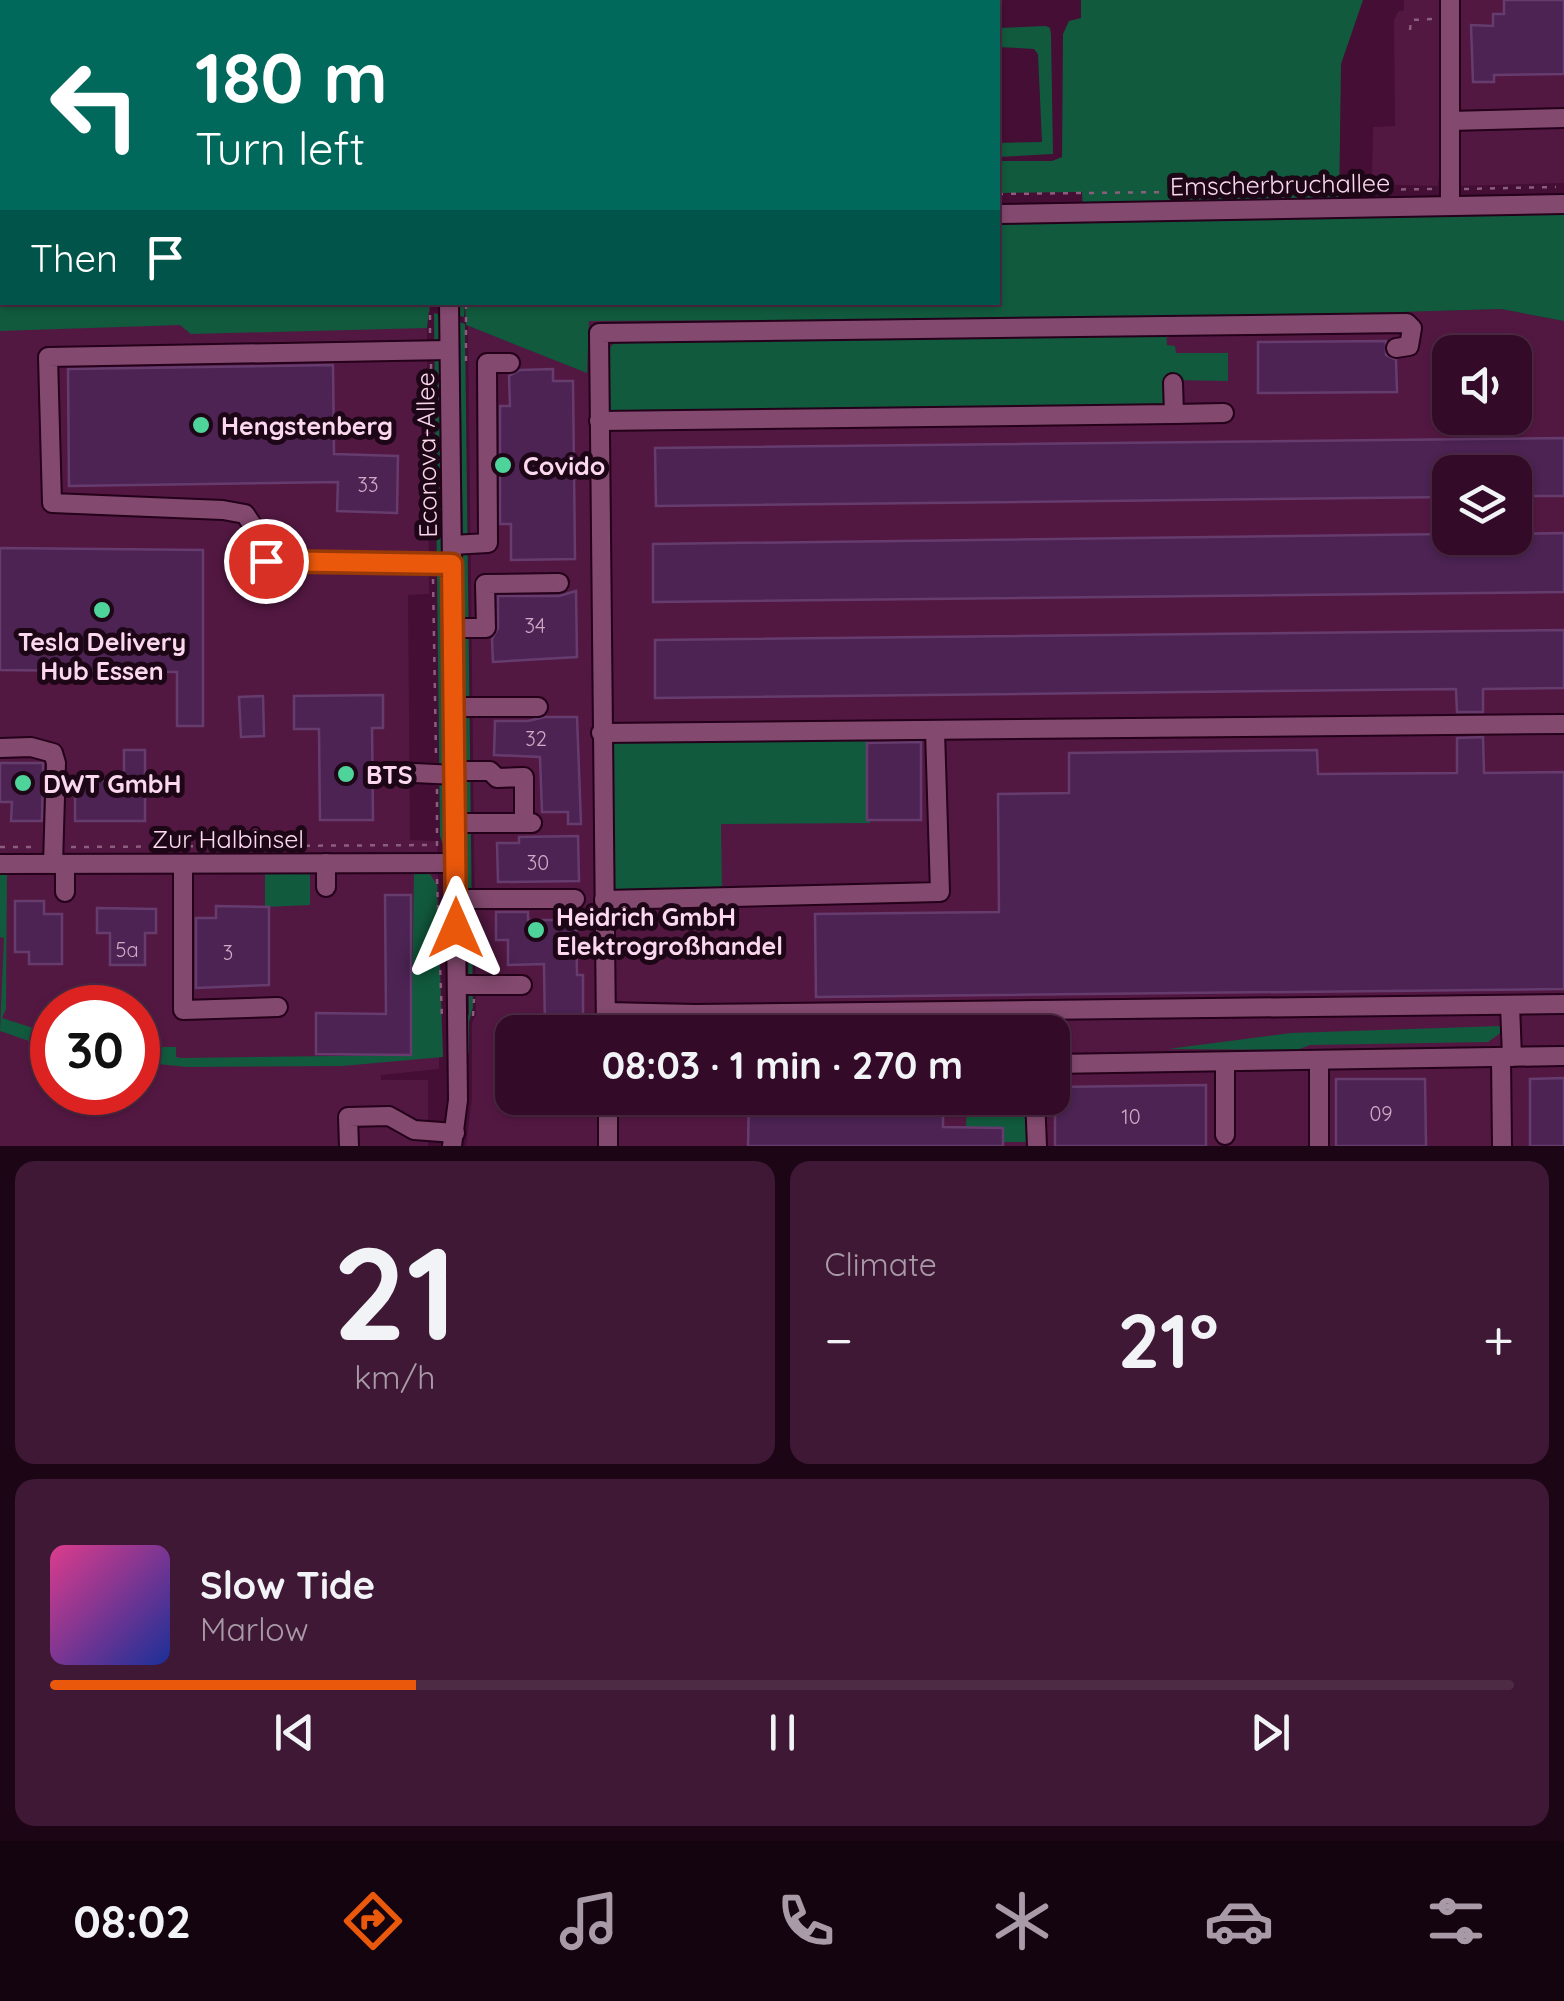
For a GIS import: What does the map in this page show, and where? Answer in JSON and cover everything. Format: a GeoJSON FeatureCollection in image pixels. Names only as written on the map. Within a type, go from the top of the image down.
{"type":"FeatureCollection","features":[{"type":"Feature","properties":{"kind":"street"},"geometry":{"type":"LineString","coordinates":[[1450,10],[1450,197]]}},
{"type":"Feature","properties":{"kind":"street"},"geometry":{"type":"LineString","coordinates":[[1450,120],[1564,118]]}},
{"type":"Feature","properties":{"kind":"street","name":"Emscherbruchallee"},"geometry":{"type":"LineString","coordinates":[[1000,214],[1450,197],[1564,204]]}},
{"type":"Feature","properties":{"kind":"street","name":"Econova-Allee"},"geometry":{"type":"LineString","coordinates":[[448,305],[440,350],[450,384],[457,823],[458,1100],[454,1140]]}},
{"type":"Feature","properties":{"kind":"street"},"geometry":{"type":"LineString","coordinates":[[1396,348],[1409,346],[1412,328],[1407,323],[599,333],[606,1012],[1564,1004]]}},
{"type":"Feature","properties":{"kind":"street"},"geometry":{"type":"LineString","coordinates":[[440,350],[48,357],[52,503],[245,514],[255,528],[266,561],[452,564]]}},
{"type":"Feature","properties":{"kind":"street"},"geometry":{"type":"LineString","coordinates":[[452,545],[488,543],[487,364],[510,363]]}},
{"type":"Feature","properties":{"kind":"street"},"geometry":{"type":"LineString","coordinates":[[450,384],[487,382]]}},
{"type":"Feature","properties":{"kind":"street"},"geometry":{"type":"LineString","coordinates":[[1174,383],[1174,414]]}},
{"type":"Feature","properties":{"kind":"street"},"geometry":{"type":"LineString","coordinates":[[599,421],[1224,412]]}},
{"type":"Feature","properties":{"kind":"street"},"geometry":{"type":"LineString","coordinates":[[453,628],[486,628],[485,584],[559,583]]}},
{"type":"Feature","properties":{"kind":"street"},"geometry":{"type":"LineString","coordinates":[[455,707],[538,707]]}},
{"type":"Feature","properties":{"kind":"street"},"geometry":{"type":"LineString","coordinates":[[602,734],[1564,724]]}},
{"type":"Feature","properties":{"kind":"street"},"geometry":{"type":"LineString","coordinates":[[604,900],[940,892],[935,731]]}},
{"type":"Feature","properties":{"kind":"street"},"geometry":{"type":"LineString","coordinates":[[0,748],[31,747],[54,753],[57,858],[65,892]]}},
{"type":"Feature","properties":{"kind":"street"},"geometry":{"type":"LineString","coordinates":[[393,772],[490,771],[498,778],[524,777],[528,823],[457,823]]}},
{"type":"Feature","properties":{"kind":"street","name":"Zur Halbinsel"},"geometry":{"type":"LineString","coordinates":[[0,864],[57,858],[182,864],[456,863]]}},
{"type":"Feature","properties":{"kind":"street"},"geometry":{"type":"LineString","coordinates":[[326,863],[326,887]]}},
{"type":"Feature","properties":{"kind":"street"},"geometry":{"type":"LineString","coordinates":[[182,864],[183,1010],[278,1008]]}},
{"type":"Feature","properties":{"kind":"street"},"geometry":{"type":"LineString","coordinates":[[456,900],[575,898]]}},
{"type":"Feature","properties":{"kind":"street"},"geometry":{"type":"LineString","coordinates":[[457,985],[522,985]]}},
{"type":"Feature","properties":{"kind":"street"},"geometry":{"type":"LineString","coordinates":[[1502,1146],[1510,1005]]}},
{"type":"Feature","properties":{"kind":"street"},"geometry":{"type":"LineString","coordinates":[[1033,1010],[1033,1015]]}},
{"type":"Feature","properties":{"kind":"street"},"geometry":{"type":"LineString","coordinates":[[1070,1064],[1564,1056]]}},
{"type":"Feature","properties":{"kind":"street"},"geometry":{"type":"LineString","coordinates":[[1318,1060],[1319,1146]]}},
{"type":"Feature","properties":{"kind":"street"},"geometry":{"type":"LineString","coordinates":[[1225,1062],[1225,1135]]}},
{"type":"Feature","properties":{"kind":"street"},"geometry":{"type":"LineString","coordinates":[[608,1115],[608,1146]]}},
{"type":"Feature","properties":{"kind":"street"},"geometry":{"type":"LineString","coordinates":[[1036,1115],[1036,1146]]}},
{"type":"Feature","properties":{"kind":"street"},"geometry":{"type":"LineString","coordinates":[[349,1146],[348,1117],[389,1116],[414,1130],[454,1140]]}},
{"type":"Feature","properties":{"kind":"path"},"geometry":{"type":"LineString","coordinates":[[1410,30],[1411,20],[1450,10]]}},
{"type":"Feature","properties":{"kind":"path"},"geometry":{"type":"LineString","coordinates":[[1000,194],[1450,197],[1564,188]]}},
{"type":"Feature","properties":{"kind":"path"},"geometry":{"type":"LineString","coordinates":[[0,846],[57,858],[436,844],[433,564],[440,350],[431,305]]}},
{"type":"Feature","properties":{"kind":"path"},"geometry":{"type":"LineString","coordinates":[[437,863],[440,1016],[444,1023]]}},
{"type":"Feature","properties":{"kind":"shaded area"},"geometry":{"type":"Polygon","coordinates":[[[1404,0],[1564,0],[1564,183],[1456,186],[1456,180],[1438,180],[1438,186],[1372,184],[1373,127],[1395,126],[1394,20],[1404,10],[1404,0]]]}},
{"type":"Feature","properties":{"kind":"shaded area"},"geometry":{"type":"Polygon","coordinates":[[[0,305],[430,305],[429,594],[408,595],[410,840],[437,841],[443,1057],[439,1057],[439,1069],[381,1075],[381,1080],[428,1080],[428,1146],[0,1146],[0,305]]]}},
{"type":"Feature","properties":{"kind":"shaded area"},"geometry":{"type":"Polygon","coordinates":[[[1501,309],[1564,321],[1564,1146],[466,1146],[472,1098],[472,1023],[476,1015],[468,326],[586,372],[588,321],[1205,318],[1501,309]]]}},
{"type":"Feature","properties":{"kind":"green space"},"geometry":{"type":"Polygon","coordinates":[[[1081,0],[1363,0],[1341,64],[1339,208],[1564,196],[1564,321],[1501,309],[1206,318],[589,321],[587,373],[466,325],[465,305],[1000,305],[1000,216],[1083,213],[1082,192],[1000,193],[1000,161],[1052,161],[1062,157],[1063,34],[1069,21],[1081,18],[1081,0]]]}},
{"type":"Feature","properties":{"kind":"green space"},"geometry":{"type":"Polygon","coordinates":[[[1000,28],[1050,28],[1053,154],[1000,157],[1000,143],[1042,142],[1038,54],[1034,49],[1000,47],[1000,28]]]}},
{"type":"Feature","properties":{"kind":"green space"},"geometry":{"type":"Polygon","coordinates":[[[0,305],[430,305],[427,328],[191,334],[180,325],[0,331],[0,305]]]}},
{"type":"Feature","properties":{"kind":"green space"},"geometry":{"type":"Polygon","coordinates":[[[456,305],[465,305],[464,317],[456,315],[456,305]]]}},
{"type":"Feature","properties":{"kind":"green space"},"geometry":{"type":"Polygon","coordinates":[[[434,313],[441,315],[444,828],[448,833],[444,848],[440,836],[434,313]]]}},
{"type":"Feature","properties":{"kind":"green space"},"geometry":{"type":"Polygon","coordinates":[[[456,321],[465,324],[473,1007],[469,1053],[465,1054],[465,1021],[469,1014],[460,332],[456,321]]]}},
{"type":"Feature","properties":{"kind":"green space"},"geometry":{"type":"Polygon","coordinates":[[[1166,330],[1167,345],[1175,346],[1176,353],[1228,353],[1228,381],[1168,380],[1166,407],[614,413],[605,404],[605,353],[615,342],[634,338],[1166,330]]]}},
{"type":"Feature","properties":{"kind":"green space"},"geometry":{"type":"Polygon","coordinates":[[[619,741],[867,741],[870,823],[721,824],[722,893],[618,893],[613,889],[610,747],[619,741]]]}},
{"type":"Feature","properties":{"kind":"green space"},"geometry":{"type":"Polygon","coordinates":[[[310,872],[310,905],[265,907],[265,873],[310,872]]]}},
{"type":"Feature","properties":{"kind":"green space"},"geometry":{"type":"Polygon","coordinates":[[[414,873],[430,874],[437,885],[443,1057],[342,1066],[160,1064],[160,1047],[176,1047],[176,1057],[181,1058],[411,1055],[414,873]]]}},
{"type":"Feature","properties":{"kind":"green space"},"geometry":{"type":"Polygon","coordinates":[[[0,875],[7,875],[6,1009],[2,1018],[30,1027],[30,1041],[0,1031],[4,938],[0,937],[0,875]]]}},
{"type":"Feature","properties":{"kind":"green space"},"geometry":{"type":"Polygon","coordinates":[[[1501,1026],[1503,1031],[1488,1042],[1310,1045],[1297,1050],[1168,1049],[1291,1033],[1501,1026]]]}},
{"type":"Feature","properties":{"kind":"green space"},"geometry":{"type":"Polygon","coordinates":[[[966,1115],[1027,1115],[1029,1142],[1003,1142],[1003,1128],[966,1127],[966,1115]]]}},
{"type":"Feature","properties":{"kind":"building"},"geometry":{"type":"Polygon","coordinates":[[[1504,0],[1564,0],[1564,74],[1494,75],[1494,82],[1473,82],[1471,25],[1493,26],[1493,14],[1504,14],[1504,0]]]}},
{"type":"Feature","properties":{"kind":"building"},"geometry":{"type":"Polygon","coordinates":[[[1386,341],[1386,355],[1396,360],[1397,392],[1258,393],[1258,342],[1386,341]]]}},
{"type":"Feature","properties":{"kind":"building","name":"Hengstenberg"},"geometry":{"type":"Polygon","coordinates":[[[333,365],[334,454],[398,456],[397,513],[337,511],[338,482],[69,486],[68,369],[333,365]]]}},
{"type":"Feature","properties":{"kind":"building"},"geometry":{"type":"Polygon","coordinates":[[[553,369],[553,381],[573,381],[575,559],[511,560],[511,524],[500,524],[500,406],[510,406],[509,376],[520,370],[553,369]]]}},
{"type":"Feature","properties":{"kind":"building"},"geometry":{"type":"Polygon","coordinates":[[[1564,438],[1564,496],[1532,496],[1532,455],[1432,455],[1432,497],[656,506],[655,448],[1564,438]]]}},
{"type":"Feature","properties":{"kind":"building"},"geometry":{"type":"Polygon","coordinates":[[[1564,533],[1564,592],[653,602],[653,544],[1432,534],[1432,555],[1532,555],[1532,534],[1564,533]]]}},
{"type":"Feature","properties":{"kind":"building","name":"Tesla Delivery Hub Essen"},"geometry":{"type":"Polygon","coordinates":[[[0,548],[203,550],[203,726],[177,726],[177,672],[0,670],[0,548]]]}},
{"type":"Feature","properties":{"kind":"building"},"geometry":{"type":"Polygon","coordinates":[[[576,591],[577,657],[493,662],[498,596],[559,596],[576,591]]]}},
{"type":"Feature","properties":{"kind":"building"},"geometry":{"type":"Polygon","coordinates":[[[1564,630],[1564,688],[1483,689],[1483,712],[1457,712],[1456,689],[655,698],[655,640],[1564,630]]]}},
{"type":"Feature","properties":{"kind":"building","name":"BTS"},"geometry":{"type":"Polygon","coordinates":[[[383,695],[383,728],[372,728],[373,820],[320,820],[319,729],[294,729],[294,696],[383,695]]]}},
{"type":"Feature","properties":{"kind":"building"},"geometry":{"type":"Polygon","coordinates":[[[263,696],[264,736],[241,737],[239,697],[263,696]]]}},
{"type":"Feature","properties":{"kind":"building"},"geometry":{"type":"Polygon","coordinates":[[[577,717],[581,824],[568,824],[568,812],[542,812],[540,757],[494,755],[495,721],[577,717]]]}},
{"type":"Feature","properties":{"kind":"building"},"geometry":{"type":"Polygon","coordinates":[[[1483,737],[1484,773],[1564,772],[1564,989],[816,997],[815,914],[999,912],[998,794],[1069,793],[1069,753],[1317,750],[1318,774],[1457,773],[1457,738],[1483,737]]]}},
{"type":"Feature","properties":{"kind":"building"},"geometry":{"type":"Polygon","coordinates":[[[921,742],[921,820],[867,820],[867,743],[921,742]]]}},
{"type":"Feature","properties":{"kind":"building"},"geometry":{"type":"Polygon","coordinates":[[[124,750],[145,750],[145,821],[75,821],[75,781],[124,781],[124,750]]]}},
{"type":"Feature","properties":{"kind":"building","name":"DWT GmbH"},"geometry":{"type":"Polygon","coordinates":[[[0,763],[43,763],[42,821],[11,821],[12,802],[0,802],[0,763]]]}},
{"type":"Feature","properties":{"kind":"building"},"geometry":{"type":"Polygon","coordinates":[[[578,836],[579,881],[498,882],[497,843],[519,843],[519,837],[578,836]]]}},
{"type":"Feature","properties":{"kind":"building"},"geometry":{"type":"Polygon","coordinates":[[[385,895],[411,895],[411,1055],[316,1054],[316,1013],[386,1014],[385,895]]]}},
{"type":"Feature","properties":{"kind":"building"},"geometry":{"type":"Polygon","coordinates":[[[15,901],[44,901],[44,914],[62,914],[62,964],[29,964],[29,952],[15,952],[15,901]]]}},
{"type":"Feature","properties":{"kind":"building"},"geometry":{"type":"Polygon","coordinates":[[[216,906],[269,907],[269,985],[196,988],[196,918],[216,918],[216,906]]]}},
{"type":"Feature","properties":{"kind":"building"},"geometry":{"type":"Polygon","coordinates":[[[97,908],[156,909],[156,933],[145,933],[145,965],[110,965],[110,933],[97,933],[97,908]]]}},
{"type":"Feature","properties":{"kind":"building","name":"Heidrich GmbH Elektrogroßhandel"},"geometry":{"type":"Polygon","coordinates":[[[496,912],[528,912],[528,920],[576,920],[577,975],[583,975],[583,1015],[545,1015],[544,964],[508,965],[508,940],[496,940],[496,912]]]}},
{"type":"Feature","properties":{"kind":"building"},"geometry":{"type":"Polygon","coordinates":[[[1564,1078],[1564,1146],[1530,1146],[1530,1079],[1564,1078]]]}},
{"type":"Feature","properties":{"kind":"building"},"geometry":{"type":"Polygon","coordinates":[[[1336,1079],[1425,1079],[1426,1146],[1336,1146],[1336,1079]]]}},
{"type":"Feature","properties":{"kind":"building"},"geometry":{"type":"Polygon","coordinates":[[[1206,1085],[1206,1146],[1055,1146],[1055,1115],[1070,1115],[1070,1087],[1206,1085]]]}},
{"type":"Feature","properties":{"kind":"building"},"geometry":{"type":"Polygon","coordinates":[[[749,1115],[943,1115],[943,1127],[1003,1128],[1003,1146],[748,1146],[749,1115]]]}},
{"type":"Feature","properties":{"kind":"place","name":"Hengstenberg"},"geometry":{"type":"Point","coordinates":[201,425]}},
{"type":"Feature","properties":{"kind":"place","name":"Covido"},"geometry":{"type":"Point","coordinates":[503,465]}},
{"type":"Feature","properties":{"kind":"place","name":"Tesla Delivery Hub Essen"},"geometry":{"type":"Point","coordinates":[102,610]}},
{"type":"Feature","properties":{"kind":"place","name":"BTS"},"geometry":{"type":"Point","coordinates":[346,774]}},
{"type":"Feature","properties":{"kind":"place","name":"DWT GmbH"},"geometry":{"type":"Point","coordinates":[23,783]}},
{"type":"Feature","properties":{"kind":"place","name":"Heidrich GmbH Elektrogroßhandel"},"geometry":{"type":"Point","coordinates":[536,930]}},
{"type":"Feature","properties":{"kind":"route"},"geometry":{"type":"LineString","coordinates":[[266,561],[452,564],[456,928]]}}]}
